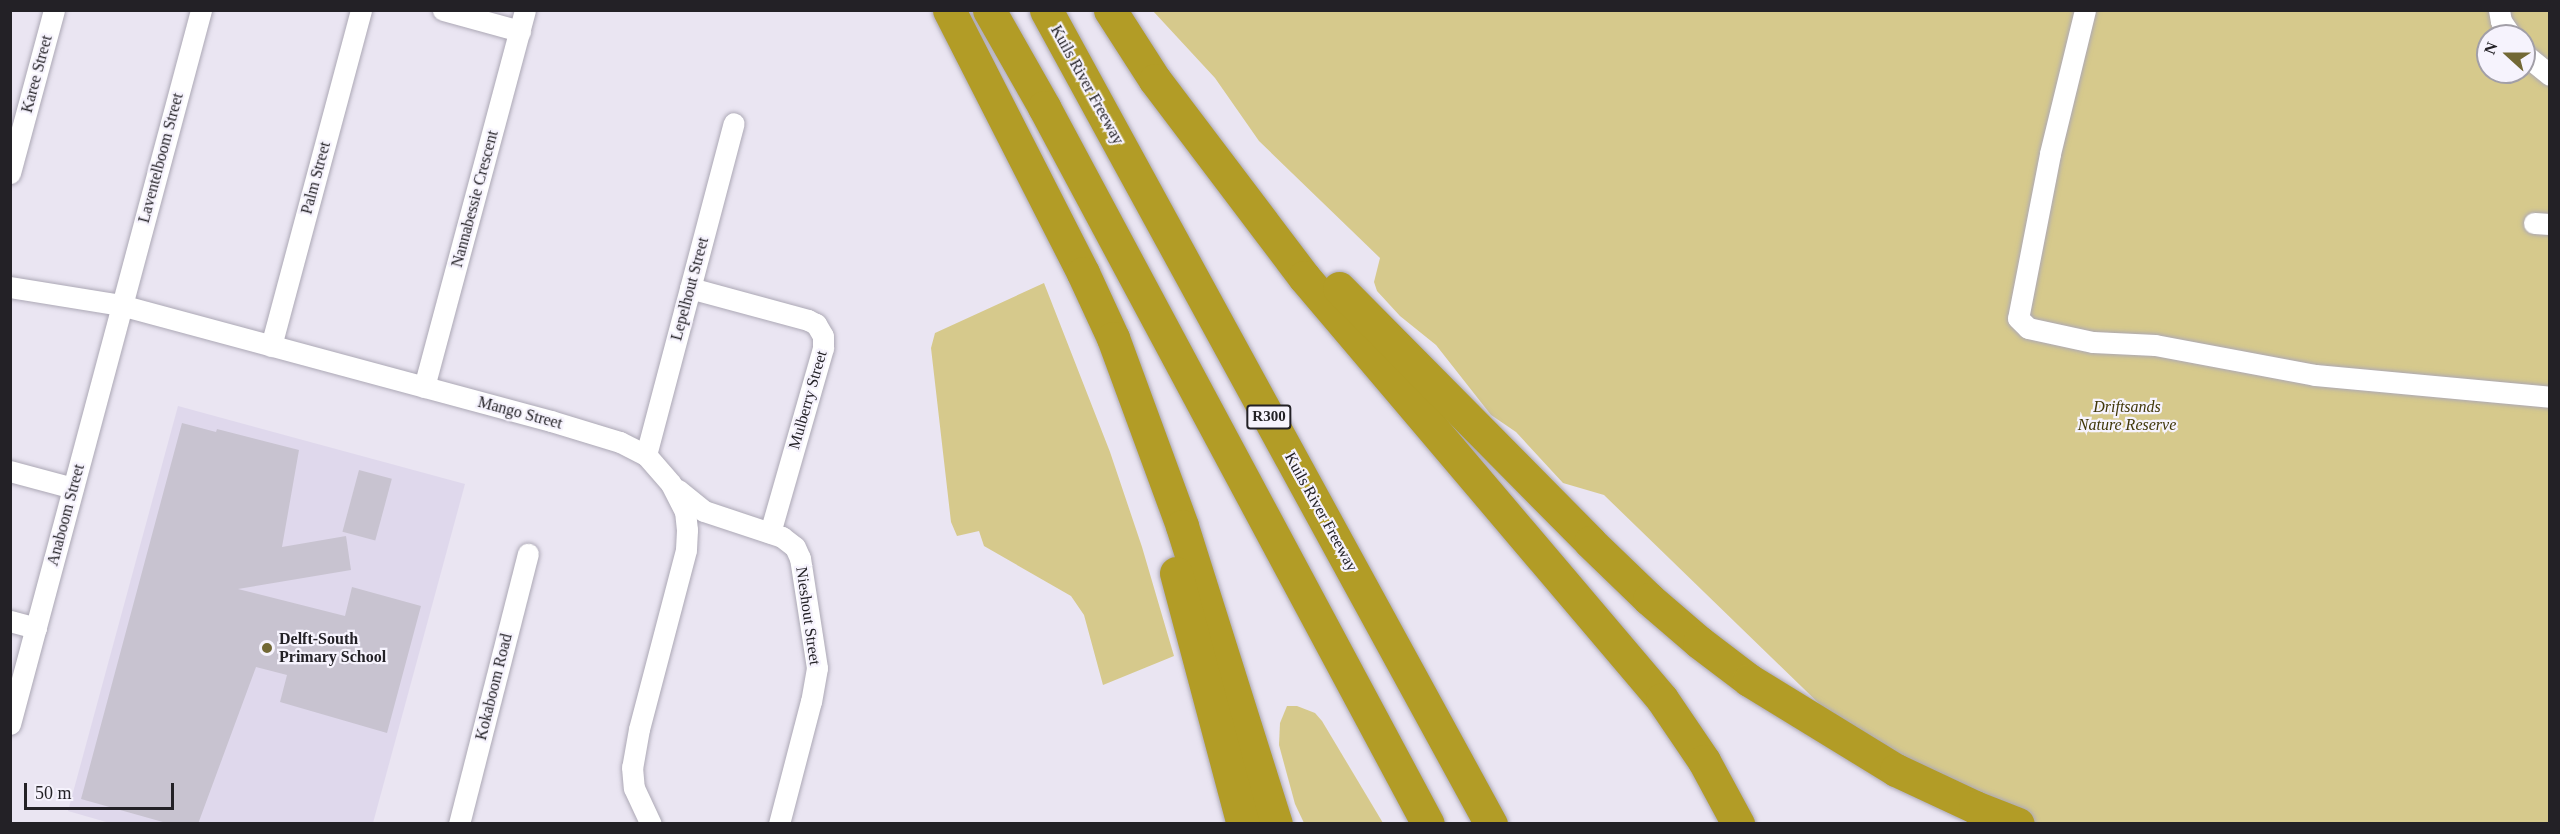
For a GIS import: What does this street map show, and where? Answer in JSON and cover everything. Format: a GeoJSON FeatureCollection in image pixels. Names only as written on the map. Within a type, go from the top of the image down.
{"type":"FeatureCollection","features":[{"type":"Feature","properties":{"kind":"highway"},"geometry":{"type":"LineString","coordinates":[[949,10],[1034,181],[1083,273],[1141,410],[1210,610],[1276,824]]}},
{"type":"Feature","properties":{"kind":"highway"},"geometry":{"type":"LineString","coordinates":[[989,10],[1044,107],[1428,824]]}},
{"type":"Feature","properties":{"kind":"highway","name":"Kuils River Freeway"},"geometry":{"type":"LineString","coordinates":[[1046,10],[1491,824]]}},
{"type":"Feature","properties":{"kind":"highway"},"geometry":{"type":"LineString","coordinates":[[1110,10],[1155,80],[1304,278],[1662,699],[1704,761],[1738,824]]}},
{"type":"Feature","properties":{"kind":"highway"},"geometry":{"type":"LineString","coordinates":[[1232,180],[1590,542],[1649,599],[1699,642],[1749,680],[1896,770],[2018,824]]}},
{"type":"Feature","properties":{"kind":"highway"},"geometry":{"type":"LineString","coordinates":[[1034,181],[1110,372],[1144,473],[1181,588],[1243,824]]}},
{"type":"Feature","properties":{"kind":"street","name":"Laventelboom Street"},"geometry":{"type":"LineString","coordinates":[[121,305],[201,10]]}},
{"type":"Feature","properties":{"kind":"street","name":"Palm Street"},"geometry":{"type":"LineString","coordinates":[[271,346],[361,10]]}},
{"type":"Feature","properties":{"kind":"street"},"geometry":{"type":"LineString","coordinates":[[443,10],[522,20]]}},
{"type":"Feature","properties":{"kind":"street"},"geometry":{"type":"LineString","coordinates":[[2085,10],[2050,154],[2018,318],[2028,328],[2093,342],[2155,345],[2315,375],[2550,397]]}},
{"type":"Feature","properties":{"kind":"street","name":"Karee Street"},"geometry":{"type":"LineString","coordinates":[[10,173],[52,11]]}},
{"type":"Feature","properties":{"kind":"street","name":"Nannabessie Crescent"},"geometry":{"type":"LineString","coordinates":[[424,387],[522,20]]}},
{"type":"Feature","properties":{"kind":"street"},"geometry":{"type":"LineString","coordinates":[[2536,64],[2550,75]]}},
{"type":"Feature","properties":{"kind":"street","name":"Lepelhout Street"},"geometry":{"type":"LineString","coordinates":[[646,455],[734,123]]}},
{"type":"Feature","properties":{"kind":"street","name":"Mango Street"},"geometry":{"type":"LineString","coordinates":[[10,287],[121,305],[597,435],[646,455],[671,484],[685,512],[686,550],[639,729],[632,767],[634,788],[651,824]]}},
{"type":"Feature","properties":{"kind":"street","name":"Mulberry Street"},"geometry":{"type":"LineString","coordinates":[[690,288],[808,320],[816,324],[823,336],[823,348],[770,533]]}},
{"type":"Feature","properties":{"kind":"street","name":"Anaboom Street"},"geometry":{"type":"LineString","coordinates":[[10,724],[121,305]]}},
{"type":"Feature","properties":{"kind":"street"},"geometry":{"type":"LineString","coordinates":[[10,471],[73,488]]}},
{"type":"Feature","properties":{"kind":"street","name":"Nieshout Street"},"geometry":{"type":"LineString","coordinates":[[671,484],[704,511],[789,541],[800,558],[817,668],[778,824]]}},
{"type":"Feature","properties":{"kind":"street","name":"Kokaboom Road"},"geometry":{"type":"LineString","coordinates":[[464,822],[528,554]]}},
{"type":"Feature","properties":{"kind":"street"},"geometry":{"type":"LineString","coordinates":[[10,621],[36,628]]}},
{"type":"Feature","properties":{"kind":"shaded area","name":"Delft-South Primary School"},"geometry":{"type":"Polygon","coordinates":[[[178,406],[465,484],[373,823],[113,824],[68,811],[178,406]]]}},
{"type":"Feature","properties":{"kind":"green space","name":"Driftsands Nature Reserve"},"geometry":{"type":"Polygon","coordinates":[[[1153,11],[2549,11],[2549,823],[2030,823],[1900,782],[1604,495],[1563,483],[1516,432],[1491,415],[1436,345],[1400,316],[1377,291],[1374,282],[1380,258],[1259,141],[1215,78],[1153,11]]]}},
{"type":"Feature","properties":{"kind":"green space"},"geometry":{"type":"Polygon","coordinates":[[[1044,283],[1110,452],[1142,547],[1174,656],[1103,685],[1084,615],[1071,596],[984,546],[979,531],[957,536],[951,522],[931,348],[935,333],[1044,283]]]}},
{"type":"Feature","properties":{"kind":"green space"},"geometry":{"type":"Polygon","coordinates":[[[1287,706],[1297,706],[1315,713],[1322,721],[1383,823],[1304,823],[1295,804],[1279,745],[1280,723],[1287,706]]]}},
{"type":"Feature","properties":{"kind":"building"},"geometry":{"type":"Polygon","coordinates":[[[182,423],[216,432],[217,429],[299,450],[282,547],[346,536],[351,570],[238,589],[345,616],[352,587],[421,606],[387,733],[280,702],[287,675],[256,667],[198,824],[170,824],[81,799],[182,423]]]}},
{"type":"Feature","properties":{"kind":"building"},"geometry":{"type":"Polygon","coordinates":[[[359,470],[392,479],[375,541],[342,532],[359,470]]]}},
{"type":"Feature","properties":{"kind":"place","name":"Delft-South Primary School"},"geometry":{"type":"Point","coordinates":[267,648]}}]}
